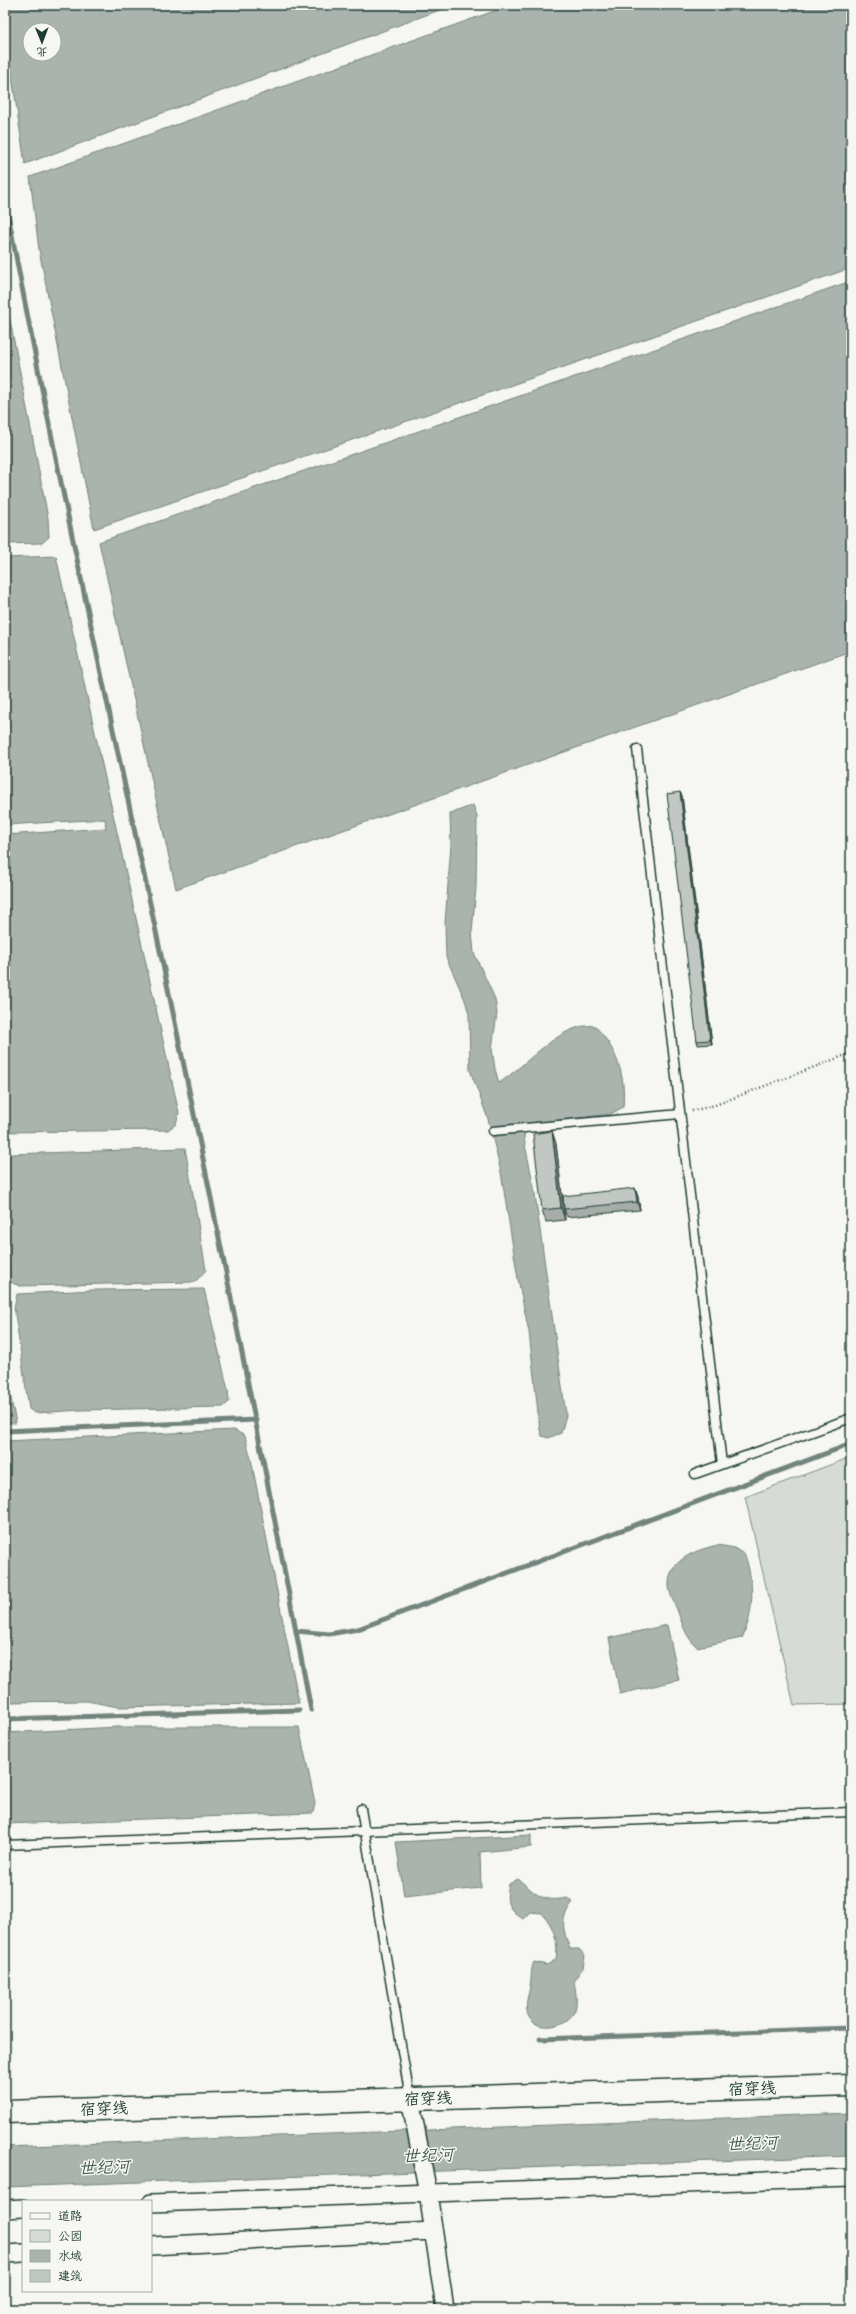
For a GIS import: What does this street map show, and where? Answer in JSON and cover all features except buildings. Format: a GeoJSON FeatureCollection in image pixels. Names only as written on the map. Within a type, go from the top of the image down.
{"type":"FeatureCollection","features":[{"type":"Feature","properties":{"kind":"main road","name":"宿穿线"},"geometry":{"type":"LineString","coordinates":[[5,2112],[851,2085]]}},
{"type":"Feature","properties":{"kind":"street"},"geometry":{"type":"LineString","coordinates":[[410,2099],[428,2193],[445,2309]]}},
{"type":"Feature","properties":{"kind":"street"},"geometry":{"type":"LineString","coordinates":[[152,2203],[851,2178]]}},
{"type":"Feature","properties":{"kind":"street"},"geometry":{"type":"LineString","coordinates":[[5,2209],[22,2208]]}},
{"type":"Feature","properties":{"kind":"street"},"geometry":{"type":"LineString","coordinates":[[152,2246],[433,2231]]}},
{"type":"Feature","properties":{"kind":"street"},"geometry":{"type":"LineString","coordinates":[[5,2254],[22,2253]]}},
{"type":"Feature","properties":{"kind":"lane"},"geometry":{"type":"LineString","coordinates":[[637,749],[722,1464]]}},
{"type":"Feature","properties":{"kind":"lane"},"geometry":{"type":"LineString","coordinates":[[493,1131],[680,1114]]}},
{"type":"Feature","properties":{"kind":"lane"},"geometry":{"type":"LineString","coordinates":[[695,1474],[851,1418]]}},
{"type":"Feature","properties":{"kind":"lane"},"geometry":{"type":"LineString","coordinates":[[361,1809],[410,2099]]}},
{"type":"Feature","properties":{"kind":"lane"},"geometry":{"type":"LineString","coordinates":[[5,1846],[851,1812]]}},
{"type":"Feature","properties":{"kind":"path"},"geometry":{"type":"LineString","coordinates":[[680,1114],[715,1105],[851,1054]]}},
{"type":"Feature","properties":{"kind":"green space"},"geometry":{"type":"Polygon","coordinates":[[[851,1457],[851,1704],[794,1705],[745,1497],[851,1457]]]}},
{"type":"Feature","properties":{"kind":"water"},"geometry":{"type":"Polygon","coordinates":[[[5,5],[453,5],[25,164],[5,30],[5,5]]]}},
{"type":"Feature","properties":{"kind":"water"},"geometry":{"type":"Polygon","coordinates":[[[511,5],[851,5],[851,268],[94,529],[39,250],[30,177],[511,5]]]}},
{"type":"Feature","properties":{"kind":"water"},"geometry":{"type":"Polygon","coordinates":[[[851,281],[851,651],[176,889],[99,542],[851,281]]]}},
{"type":"Feature","properties":{"kind":"water"},"geometry":{"type":"Polygon","coordinates":[[[5,294],[48,518],[49,537],[42,543],[5,544],[5,294]]]}},
{"type":"Feature","properties":{"kind":"water"},"geometry":{"type":"Polygon","coordinates":[[[56,556],[179,1113],[176,1124],[168,1130],[5,1132],[5,835],[106,828],[105,819],[5,825],[5,558],[56,556]]]}},
{"type":"Feature","properties":{"kind":"water"},"geometry":{"type":"Polygon","coordinates":[[[473,805],[477,816],[476,887],[472,932],[474,953],[495,999],[497,1013],[492,1049],[499,1083],[557,1037],[570,1030],[583,1026],[595,1026],[603,1035],[614,1054],[623,1084],[623,1107],[611,1114],[527,1124],[524,1134],[534,1187],[566,1415],[561,1433],[548,1438],[542,1436],[540,1430],[529,1332],[518,1279],[501,1172],[488,1119],[470,1070],[469,1014],[465,1000],[446,957],[445,923],[451,845],[450,814],[473,805]]]}},
{"type":"Feature","properties":{"kind":"water"},"geometry":{"type":"Polygon","coordinates":[[[185,1148],[206,1270],[195,1282],[20,1286],[10,1282],[5,1161],[12,1154],[185,1148]]]}},
{"type":"Feature","properties":{"kind":"water"},"geometry":{"type":"Polygon","coordinates":[[[204,1289],[228,1390],[229,1402],[223,1407],[81,1410],[35,1413],[29,1409],[14,1307],[17,1294],[93,1290],[204,1289]]]}},
{"type":"Feature","properties":{"kind":"water"},"geometry":{"type":"Polygon","coordinates":[[[5,1370],[16,1423],[5,1423],[5,1370]]]}},
{"type":"Feature","properties":{"kind":"water"},"geometry":{"type":"Polygon","coordinates":[[[234,1430],[245,1436],[251,1459],[299,1703],[118,1707],[87,1701],[5,1702],[5,1441],[234,1430]]]}},
{"type":"Feature","properties":{"kind":"water"},"geometry":{"type":"Polygon","coordinates":[[[718,1545],[734,1548],[745,1555],[750,1576],[752,1597],[749,1618],[742,1638],[697,1647],[685,1631],[672,1598],[669,1587],[670,1575],[679,1561],[686,1556],[702,1549],[718,1545]]]}},
{"type":"Feature","properties":{"kind":"water"},"geometry":{"type":"Polygon","coordinates":[[[667,1625],[679,1680],[620,1694],[609,1638],[667,1625]]]}},
{"type":"Feature","properties":{"kind":"water"},"geometry":{"type":"Polygon","coordinates":[[[117,1727],[299,1727],[315,1803],[313,1813],[5,1824],[5,1733],[117,1727]]]}},
{"type":"Feature","properties":{"kind":"water"},"geometry":{"type":"Polygon","coordinates":[[[531,1835],[531,1847],[480,1852],[481,1888],[404,1896],[396,1842],[531,1835]]]}},
{"type":"Feature","properties":{"kind":"water"},"geometry":{"type":"Polygon","coordinates":[[[518,1879],[540,1896],[551,1899],[567,1898],[573,1902],[564,1920],[564,1930],[570,1949],[579,1949],[585,1956],[583,1968],[574,1980],[576,1999],[575,2010],[571,2016],[558,2025],[542,2026],[535,2023],[530,2018],[527,2011],[527,2001],[534,1962],[547,1965],[556,1959],[557,1947],[555,1935],[550,1924],[542,1913],[530,1912],[523,1919],[510,1908],[507,1901],[509,1884],[518,1879]]]}},
{"type":"Feature","properties":{"kind":"water","name":"世纪河"},"geometry":{"type":"Polygon","coordinates":[[[851,2113],[851,2156],[5,2187],[5,2147],[851,2113]]]}},
{"type":"Feature","properties":{"kind":"waterway"},"geometry":{"type":"LineString","coordinates":[[5,198],[56,458],[211,1196],[311,1710]]}},
{"type":"Feature","properties":{"kind":"waterway"},"geometry":{"type":"LineString","coordinates":[[5,1431],[256,1420]]}},
{"type":"Feature","properties":{"kind":"waterway"},"geometry":{"type":"LineString","coordinates":[[296,1631],[329,1634],[358,1629],[851,1444]]}},
{"type":"Feature","properties":{"kind":"waterway"},"geometry":{"type":"LineString","coordinates":[[5,1719],[299,1710]]}},
{"type":"Feature","properties":{"kind":"waterway"},"geometry":{"type":"LineString","coordinates":[[540,2039],[851,2028]]}}]}
